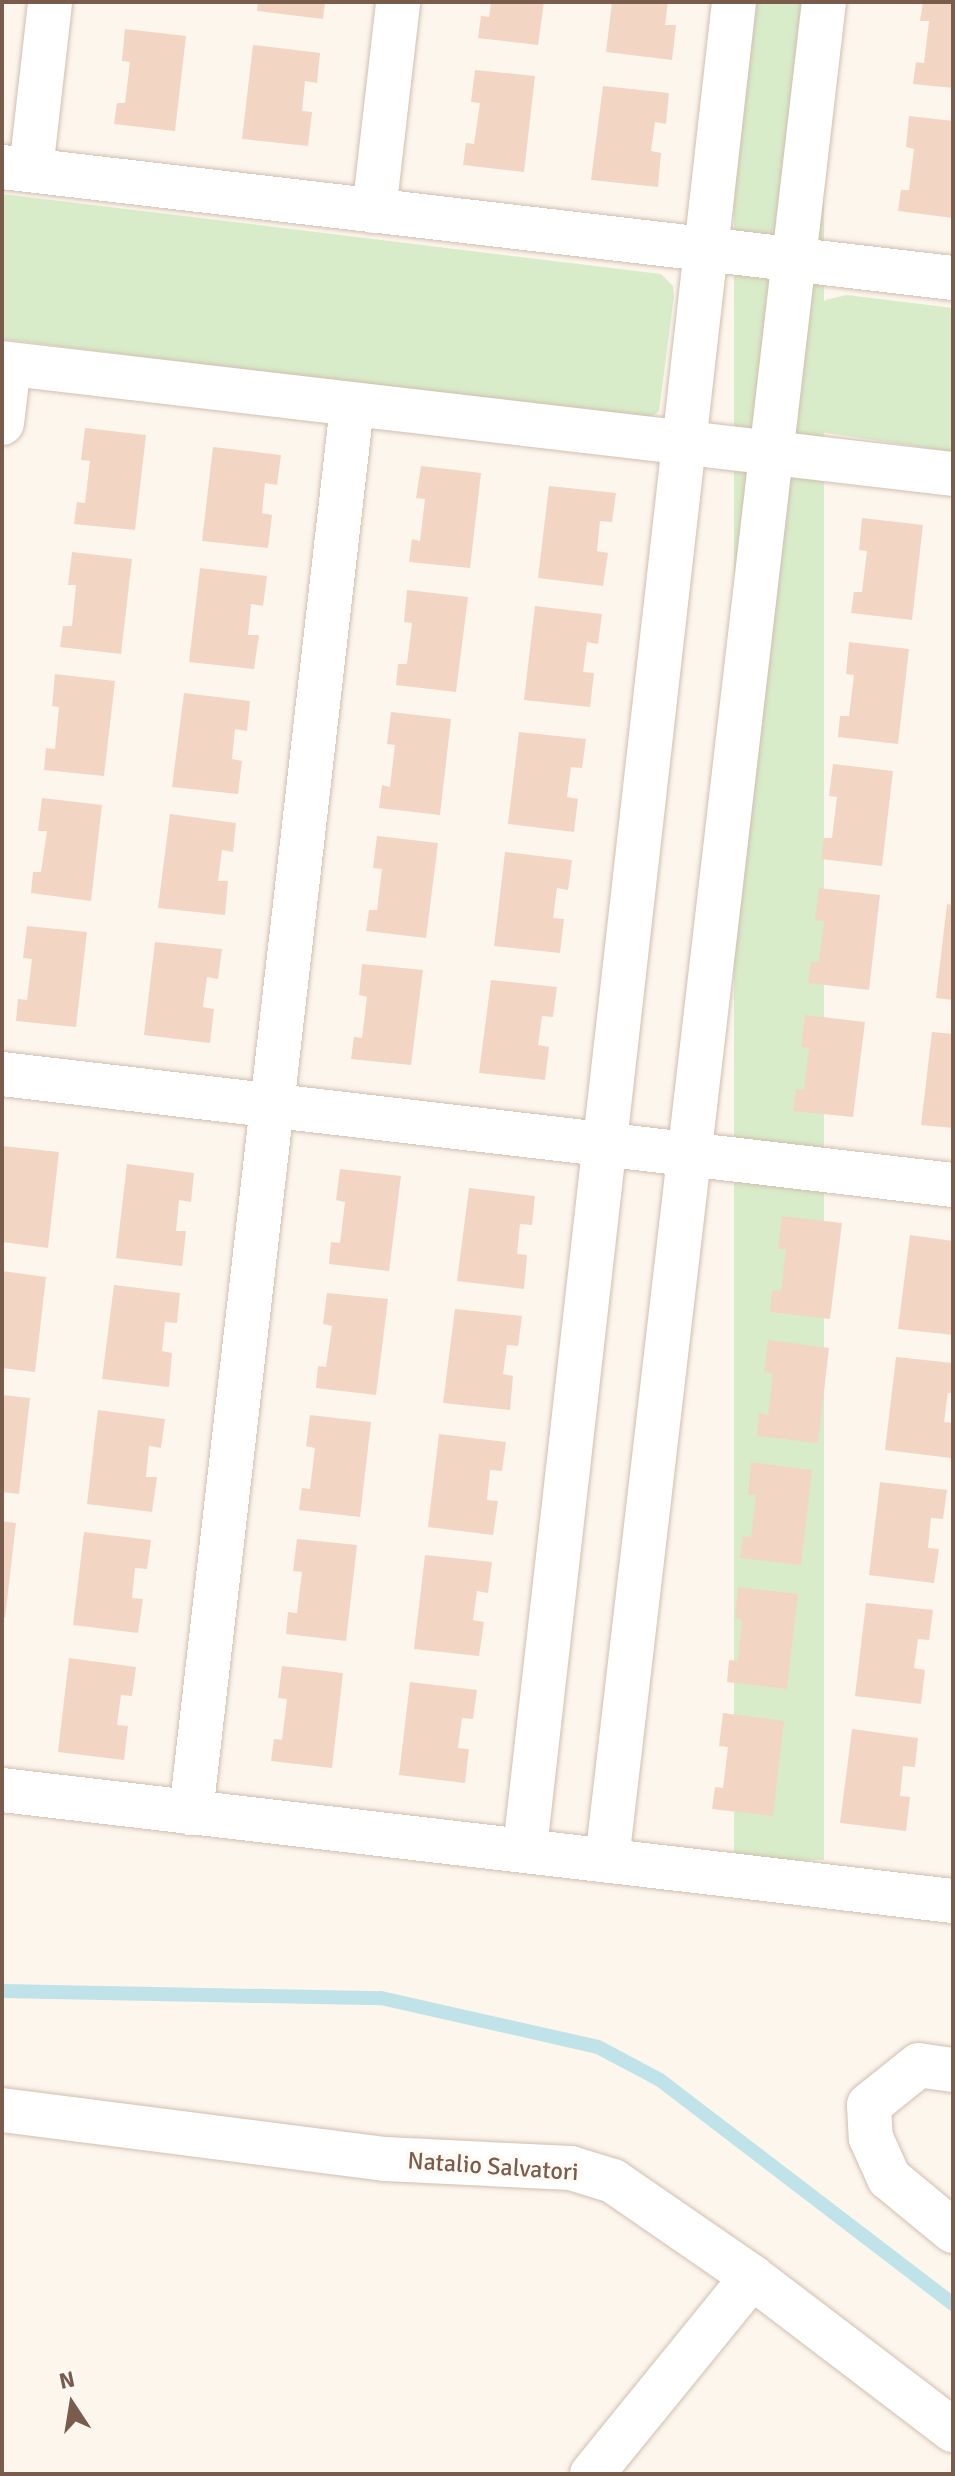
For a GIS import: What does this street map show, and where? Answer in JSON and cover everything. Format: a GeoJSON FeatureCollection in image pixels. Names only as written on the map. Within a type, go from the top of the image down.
{"type":"FeatureCollection","features":[{"type":"Feature","properties":{"kind":"street"},"geometry":{"type":"LineString","coordinates":[[50,2],[17,168],[953,278]]}},
{"type":"Feature","properties":{"kind":"street"},"geometry":{"type":"LineString","coordinates":[[374,211],[398,2]]}},
{"type":"Feature","properties":{"kind":"street"},"geometry":{"type":"LineString","coordinates":[[525,1848],[734,2]]}},
{"type":"Feature","properties":{"kind":"street"},"geometry":{"type":"LineString","coordinates":[[607,1860],[824,2]]}},
{"type":"Feature","properties":{"kind":"street"},"geometry":{"type":"LineString","coordinates":[[2,423],[5,363],[352,407],[953,474]]}},
{"type":"Feature","properties":{"kind":"street"},"geometry":{"type":"LineString","coordinates":[[191,1813],[352,407]]}},
{"type":"Feature","properties":{"kind":"street"},"geometry":{"type":"LineString","coordinates":[[2,1074],[953,1185]]}},
{"type":"Feature","properties":{"kind":"street"},"geometry":{"type":"LineString","coordinates":[[2,1790],[525,1848],[953,1901]]}},
{"type":"Feature","properties":{"kind":"street"},"geometry":{"type":"LineString","coordinates":[[953,2070],[919,2065],[869,2105],[871,2138],[889,2178],[953,2231]]}},
{"type":"Feature","properties":{"kind":"street","name":"Natalio Salvatori"},"geometry":{"type":"LineString","coordinates":[[2,2110],[385,2159],[571,2168],[613,2181],[752,2277],[953,2430]]}},
{"type":"Feature","properties":{"kind":"street"},"geometry":{"type":"LineString","coordinates":[[592,2474],[752,2277]]}},
{"type":"Feature","properties":{"kind":"green space"},"geometry":{"type":"Polygon","coordinates":[[[734,2],[824,2],[824,1860],[734,1860],[734,2]]]}},
{"type":"Feature","properties":{"kind":"green space"},"geometry":{"type":"Polygon","coordinates":[[[2,194],[661,274],[673,286],[674,296],[659,411],[648,420],[2,339],[2,194]]]}},
{"type":"Feature","properties":{"kind":"green space"},"geometry":{"type":"Polygon","coordinates":[[[847,295],[953,308],[953,452],[807,430],[821,308],[825,300],[847,295]]]}},
{"type":"Feature","properties":{"kind":"building"},"geometry":{"type":"Polygon","coordinates":[[[258,2],[325,2],[323,19],[257,11],[258,2]]]}},
{"type":"Feature","properties":{"kind":"building"},"geometry":{"type":"Polygon","coordinates":[[[491,2],[544,2],[538,45],[478,38],[481,16],[489,17],[491,2]]]}},
{"type":"Feature","properties":{"kind":"building"},"geometry":{"type":"Polygon","coordinates":[[[612,2],[668,2],[665,25],[676,25],[672,60],[606,52],[612,2]]]}},
{"type":"Feature","properties":{"kind":"building"},"geometry":{"type":"Polygon","coordinates":[[[923,2],[953,2],[953,88],[913,84],[916,62],[924,63],[929,21],[920,21],[923,2]]]}},
{"type":"Feature","properties":{"kind":"building"},"geometry":{"type":"Polygon","coordinates":[[[125,29],[186,36],[175,131],[114,124],[117,103],[125,103],[130,62],[122,61],[125,29]]]}},
{"type":"Feature","properties":{"kind":"building"},"geometry":{"type":"Polygon","coordinates":[[[253,45],[320,53],[317,83],[305,81],[302,111],[312,112],[308,146],[242,139],[253,45]]]}},
{"type":"Feature","properties":{"kind":"building"},"geometry":{"type":"Polygon","coordinates":[[[475,70],[535,76],[524,172],[463,165],[466,143],[474,144],[480,103],[471,102],[475,70]]]}},
{"type":"Feature","properties":{"kind":"building"},"geometry":{"type":"Polygon","coordinates":[[[603,86],[669,93],[666,124],[655,122],[651,151],[661,153],[658,187],[591,180],[603,86]]]}},
{"type":"Feature","properties":{"kind":"building"},"geometry":{"type":"Polygon","coordinates":[[[909,116],[953,121],[953,218],[898,211],[901,190],[909,190],[914,149],[906,147],[909,116]]]}},
{"type":"Feature","properties":{"kind":"building"},"geometry":{"type":"Polygon","coordinates":[[[85,428],[146,435],[135,530],[74,524],[77,502],[85,503],[90,461],[81,460],[85,428]]]}},
{"type":"Feature","properties":{"kind":"building"},"geometry":{"type":"Polygon","coordinates":[[[213,447],[281,455],[277,485],[265,483],[262,513],[272,515],[268,548],[202,541],[213,447]]]}},
{"type":"Feature","properties":{"kind":"building"},"geometry":{"type":"Polygon","coordinates":[[[421,466],[481,473],[470,568],[409,562],[412,539],[420,541],[425,499],[416,498],[421,466]]]}},
{"type":"Feature","properties":{"kind":"building"},"geometry":{"type":"Polygon","coordinates":[[[549,486],[616,493],[612,522],[600,521],[597,551],[608,553],[603,586],[538,578],[549,486]]]}},
{"type":"Feature","properties":{"kind":"building"},"geometry":{"type":"Polygon","coordinates":[[[862,518],[923,525],[912,620],[851,613],[854,592],[862,592],[867,551],[859,550],[862,518]]]}},
{"type":"Feature","properties":{"kind":"building"},"geometry":{"type":"Polygon","coordinates":[[[72,552],[132,559],[121,654],[60,647],[63,626],[72,626],[76,585],[68,585],[72,552]]]}},
{"type":"Feature","properties":{"kind":"building"},"geometry":{"type":"Polygon","coordinates":[[[200,568],[267,576],[263,606],[251,604],[248,635],[259,635],[254,669],[189,662],[200,568]]]}},
{"type":"Feature","properties":{"kind":"building"},"geometry":{"type":"Polygon","coordinates":[[[407,590],[468,597],[456,692],[396,685],[398,664],[407,664],[412,623],[404,622],[407,590]]]}},
{"type":"Feature","properties":{"kind":"building"},"geometry":{"type":"Polygon","coordinates":[[[535,606],[602,614],[598,644],[587,642],[583,672],[594,673],[590,707],[524,700],[535,606]]]}},
{"type":"Feature","properties":{"kind":"building"},"geometry":{"type":"Polygon","coordinates":[[[849,642],[909,649],[898,744],[838,737],[840,716],[849,716],[854,675],[846,674],[849,642]]]}},
{"type":"Feature","properties":{"kind":"building"},"geometry":{"type":"Polygon","coordinates":[[[55,674],[115,681],[104,776],[44,770],[46,748],[55,749],[59,707],[52,706],[55,674]]]}},
{"type":"Feature","properties":{"kind":"building"},"geometry":{"type":"Polygon","coordinates":[[[184,693],[250,701],[247,731],[235,729],[232,759],[242,761],[238,794],[172,787],[184,693]]]}},
{"type":"Feature","properties":{"kind":"building"},"geometry":{"type":"Polygon","coordinates":[[[391,712],[451,719],[440,815],[379,808],[382,785],[390,787],[395,745],[387,744],[391,712]]]}},
{"type":"Feature","properties":{"kind":"building"},"geometry":{"type":"Polygon","coordinates":[[[519,732],[586,739],[582,768],[571,767],[567,797],[578,799],[574,832],[508,824],[519,732]]]}},
{"type":"Feature","properties":{"kind":"building"},"geometry":{"type":"Polygon","coordinates":[[[833,764],[893,771],[882,866],[821,859],[824,838],[832,838],[837,797],[829,796],[833,764]]]}},
{"type":"Feature","properties":{"kind":"building"},"geometry":{"type":"Polygon","coordinates":[[[42,798],[102,805],[91,901],[31,893],[33,872],[41,872],[47,831],[38,831],[42,798]]]}},
{"type":"Feature","properties":{"kind":"building"},"geometry":{"type":"Polygon","coordinates":[[[170,814],[236,823],[233,852],[222,850],[218,881],[228,881],[225,915],[158,908],[170,814]]]}},
{"type":"Feature","properties":{"kind":"building"},"geometry":{"type":"Polygon","coordinates":[[[377,836],[438,843],[426,938],[366,931],[369,910],[377,910],[382,869],[373,868],[377,836]]]}},
{"type":"Feature","properties":{"kind":"building"},"geometry":{"type":"Polygon","coordinates":[[[505,852],[572,860],[568,890],[557,888],[553,918],[564,919],[560,953],[494,946],[505,852]]]}},
{"type":"Feature","properties":{"kind":"building"},"geometry":{"type":"Polygon","coordinates":[[[819,888],[880,895],[869,990],[808,983],[811,962],[819,962],[824,921],[815,920],[819,888]]]}},
{"type":"Feature","properties":{"kind":"building"},"geometry":{"type":"Polygon","coordinates":[[[947,904],[953,905],[953,1000],[936,998],[947,904]]]}},
{"type":"Feature","properties":{"kind":"building"},"geometry":{"type":"Polygon","coordinates":[[[27,926],[87,932],[76,1027],[16,1021],[18,999],[27,1000],[32,959],[23,958],[27,926]]]}},
{"type":"Feature","properties":{"kind":"building"},"geometry":{"type":"Polygon","coordinates":[[[155,942],[222,949],[218,979],[207,977],[203,1007],[214,1009],[210,1043],[144,1035],[155,942]]]}},
{"type":"Feature","properties":{"kind":"building"},"geometry":{"type":"Polygon","coordinates":[[[362,964],[423,970],[411,1065],[351,1059],[354,1037],[362,1038],[367,997],[359,995],[362,964]]]}},
{"type":"Feature","properties":{"kind":"building"},"geometry":{"type":"Polygon","coordinates":[[[491,980],[557,987],[553,1017],[542,1016],[538,1045],[549,1047],[545,1080],[479,1073],[491,980]]]}},
{"type":"Feature","properties":{"kind":"building"},"geometry":{"type":"Polygon","coordinates":[[[805,1015],[865,1022],[853,1117],[793,1111],[796,1089],[804,1090],[809,1048],[801,1047],[805,1015]]]}},
{"type":"Feature","properties":{"kind":"building"},"geometry":{"type":"Polygon","coordinates":[[[932,1032],[953,1034],[953,1128],[921,1125],[932,1032]]]}},
{"type":"Feature","properties":{"kind":"building"},"geometry":{"type":"Polygon","coordinates":[[[2,1146],[59,1152],[48,1248],[2,1242],[2,1146]]]}},
{"type":"Feature","properties":{"kind":"building"},"geometry":{"type":"Polygon","coordinates":[[[127,1164],[194,1173],[191,1202],[179,1200],[176,1231],[186,1231],[182,1266],[116,1258],[127,1164]]]}},
{"type":"Feature","properties":{"kind":"building"},"geometry":{"type":"Polygon","coordinates":[[[340,1169],[401,1176],[389,1271],[329,1264],[331,1242],[340,1243],[345,1202],[336,1200],[340,1169]]]}},
{"type":"Feature","properties":{"kind":"building"},"geometry":{"type":"Polygon","coordinates":[[[469,1188],[535,1196],[532,1225],[520,1224],[517,1254],[527,1255],[524,1289],[457,1281],[469,1188]]]}},
{"type":"Feature","properties":{"kind":"building"},"geometry":{"type":"Polygon","coordinates":[[[782,1216],[842,1223],[830,1319],[770,1312],[772,1290],[781,1291],[786,1249],[778,1249],[782,1216]]]}},
{"type":"Feature","properties":{"kind":"building"},"geometry":{"type":"Polygon","coordinates":[[[910,1235],[953,1241],[953,1335],[898,1329],[910,1235]]]}},
{"type":"Feature","properties":{"kind":"building"},"geometry":{"type":"Polygon","coordinates":[[[2,1271],[46,1277],[35,1372],[2,1368],[2,1271]]]}},
{"type":"Feature","properties":{"kind":"building"},"geometry":{"type":"Polygon","coordinates":[[[114,1285],[180,1293],[177,1323],[165,1322],[162,1351],[172,1353],[169,1387],[102,1379],[114,1285]]]}},
{"type":"Feature","properties":{"kind":"building"},"geometry":{"type":"Polygon","coordinates":[[[327,1293],[388,1299],[376,1395],[316,1388],[318,1366],[326,1367],[332,1326],[323,1324],[327,1293]]]}},
{"type":"Feature","properties":{"kind":"building"},"geometry":{"type":"Polygon","coordinates":[[[455,1309],[522,1316],[518,1346],[507,1345],[503,1374],[513,1376],[510,1410],[443,1403],[455,1309]]]}},
{"type":"Feature","properties":{"kind":"building"},"geometry":{"type":"Polygon","coordinates":[[[768,1340],[829,1348],[818,1443],[757,1436],[759,1413],[768,1415],[773,1374],[764,1372],[768,1340]]]}},
{"type":"Feature","properties":{"kind":"building"},"geometry":{"type":"Polygon","coordinates":[[[896,1357],[953,1363],[953,1393],[948,1393],[944,1422],[953,1423],[951,1458],[885,1450],[896,1357]]]}},
{"type":"Feature","properties":{"kind":"building"},"geometry":{"type":"Polygon","coordinates":[[[2,1395],[30,1398],[19,1494],[2,1492],[2,1395]]]}},
{"type":"Feature","properties":{"kind":"building"},"geometry":{"type":"Polygon","coordinates":[[[98,1410],[165,1419],[161,1448],[149,1446],[146,1477],[157,1477],[152,1512],[87,1504],[98,1410]]]}},
{"type":"Feature","properties":{"kind":"building"},"geometry":{"type":"Polygon","coordinates":[[[310,1415],[371,1422],[360,1517],[299,1510],[302,1488],[310,1489],[315,1448],[306,1446],[310,1415]]]}},
{"type":"Feature","properties":{"kind":"building"},"geometry":{"type":"Polygon","coordinates":[[[439,1434],[506,1442],[502,1471],[490,1470],[487,1500],[498,1501],[493,1535],[428,1527],[439,1434]]]}},
{"type":"Feature","properties":{"kind":"building"},"geometry":{"type":"Polygon","coordinates":[[[751,1462],[812,1470],[801,1565],[740,1558],[743,1536],[751,1537],[756,1495],[748,1495],[751,1462]]]}},
{"type":"Feature","properties":{"kind":"building"},"geometry":{"type":"Polygon","coordinates":[[[880,1482],[947,1490],[943,1519],[931,1518],[928,1548],[939,1549],[934,1583],[869,1575],[880,1482]]]}},
{"type":"Feature","properties":{"kind":"building"},"geometry":{"type":"Polygon","coordinates":[[[2,1521],[16,1523],[5,1618],[2,1617],[2,1521]]]}},
{"type":"Feature","properties":{"kind":"building"},"geometry":{"type":"Polygon","coordinates":[[[84,1532],[151,1540],[147,1569],[135,1568],[132,1598],[143,1599],[138,1633],[73,1625],[84,1532]]]}},
{"type":"Feature","properties":{"kind":"building"},"geometry":{"type":"Polygon","coordinates":[[[297,1539],[357,1545],[346,1641],[286,1634],[288,1612],[297,1613],[302,1572],[293,1571],[297,1539]]]}},
{"type":"Feature","properties":{"kind":"building"},"geometry":{"type":"Polygon","coordinates":[[[425,1555],[492,1562],[488,1593],[477,1591],[473,1620],[484,1622],[479,1656],[414,1649],[425,1555]]]}},
{"type":"Feature","properties":{"kind":"building"},"geometry":{"type":"Polygon","coordinates":[[[738,1587],[798,1594],[787,1689],[727,1682],[729,1660],[738,1661],[742,1620],[735,1618],[738,1587]]]}},
{"type":"Feature","properties":{"kind":"building"},"geometry":{"type":"Polygon","coordinates":[[[866,1603],[933,1610],[929,1640],[918,1639],[914,1668],[925,1670],[921,1704],[855,1696],[866,1603]]]}},
{"type":"Feature","properties":{"kind":"building"},"geometry":{"type":"Polygon","coordinates":[[[69,1658],[136,1667],[132,1696],[121,1695],[117,1725],[128,1726],[124,1760],[58,1752],[69,1658]]]}},
{"type":"Feature","properties":{"kind":"building"},"geometry":{"type":"Polygon","coordinates":[[[282,1666],[343,1673],[332,1768],[271,1761],[274,1739],[282,1740],[287,1699],[278,1698],[282,1666]]]}},
{"type":"Feature","properties":{"kind":"building"},"geometry":{"type":"Polygon","coordinates":[[[410,1682],[477,1690],[473,1719],[462,1718],[458,1748],[469,1749],[465,1783],[399,1775],[410,1682]]]}},
{"type":"Feature","properties":{"kind":"building"},"geometry":{"type":"Polygon","coordinates":[[[723,1713],[784,1721],[773,1816],[712,1809],[715,1787],[723,1788],[728,1747],[719,1746],[723,1713]]]}},
{"type":"Feature","properties":{"kind":"building"},"geometry":{"type":"Polygon","coordinates":[[[852,1729],[918,1738],[915,1767],[903,1766],[900,1796],[910,1797],[906,1831],[840,1823],[852,1729]]]}},
{"type":"Feature","properties":{"kind":"waterway"},"geometry":{"type":"LineString","coordinates":[[2,1991],[381,1998],[598,2047],[660,2080],[953,2304]]}}]}
